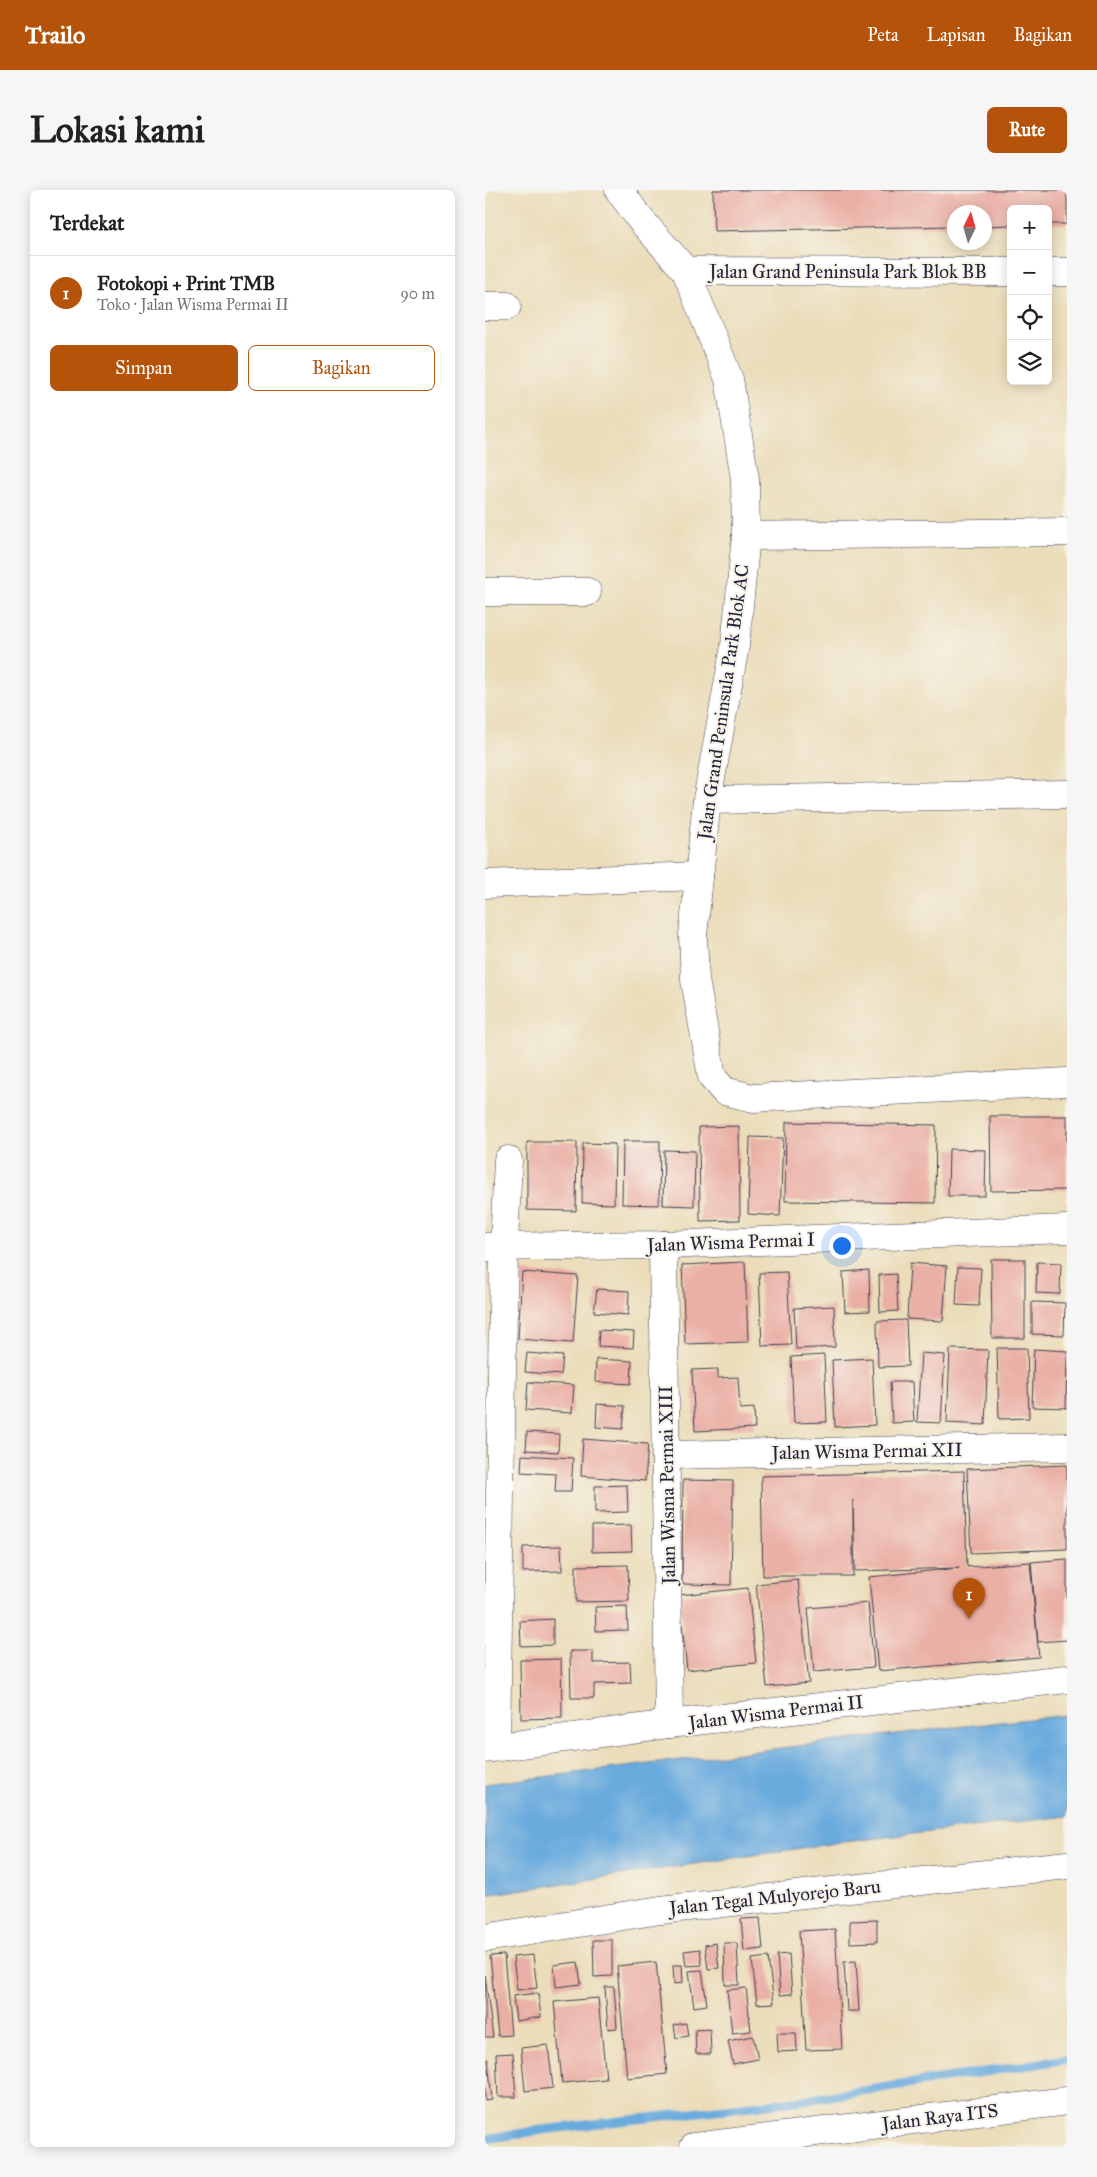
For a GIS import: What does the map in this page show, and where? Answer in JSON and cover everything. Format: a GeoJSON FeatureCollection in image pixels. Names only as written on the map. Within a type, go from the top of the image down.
{"type":"FeatureCollection","features":[{"type":"Feature","properties":{"kind":"street","name":"Jalan Grand Peninsula Park Blok AC"},"geometry":{"type":"LineString","coordinates":[[619,190],[640,219],[686,271],[729,379],[745,479],[746,536],[735,646],[707,800],[693,935],[695,980],[712,1077],[724,1091],[753,1098],[1067,1082]]}},
{"type":"Feature","properties":{"kind":"street","name":"Jalan Grand Peninsula Park Blok BB"},"geometry":{"type":"LineString","coordinates":[[686,271],[1007,272]]}},
{"type":"Feature","properties":{"kind":"street"},"geometry":{"type":"LineString","coordinates":[[1052,272],[1067,272]]}},
{"type":"Feature","properties":{"kind":"street"},"geometry":{"type":"LineString","coordinates":[[746,536],[1067,532]]}},
{"type":"Feature","properties":{"kind":"street"},"geometry":{"type":"LineString","coordinates":[[485,592],[587,592]]}},
{"type":"Feature","properties":{"kind":"street"},"geometry":{"type":"LineString","coordinates":[[707,800],[1067,794]]}},
{"type":"Feature","properties":{"kind":"street"},"geometry":{"type":"LineString","coordinates":[[485,884],[699,876]]}},
{"type":"Feature","properties":{"kind":"street"},"geometry":{"type":"LineString","coordinates":[[491,1748],[495,1246],[508,1160]]}},
{"type":"Feature","properties":{"kind":"street","name":"Jalan Wisma Permai I"},"geometry":{"type":"LineString","coordinates":[[495,1246],[663,1245],[1067,1228]]}},
{"type":"Feature","properties":{"kind":"street","name":"Jalan Wisma Permai XIII"},"geometry":{"type":"LineString","coordinates":[[663,1245],[669,1724]]}},
{"type":"Feature","properties":{"kind":"street","name":"Jalan Wisma Permai XII"},"geometry":{"type":"LineString","coordinates":[[667,1455],[1067,1447]]}},
{"type":"Feature","properties":{"kind":"street","name":"Jalan Wisma Permai II"},"geometry":{"type":"LineString","coordinates":[[491,1748],[669,1724],[1067,1678]]}},
{"type":"Feature","properties":{"kind":"street","name":"Jalan Tegal Mulyorejo Baru"},"geometry":{"type":"LineString","coordinates":[[485,1938],[660,1910],[1067,1865]]}},
{"type":"Feature","properties":{"kind":"street","name":"Jalan Raya ITS"},"geometry":{"type":"LineString","coordinates":[[694,2147],[1067,2102]]}},
{"type":"Feature","properties":{"kind":"water"},"geometry":{"type":"Polygon","coordinates":[[[1067,1715],[1067,1816],[835,1843],[485,1895],[485,1784],[1067,1715]]]}},
{"type":"Feature","properties":{"kind":"building"},"geometry":{"type":"Polygon","coordinates":[[[713,190],[1067,190],[1067,224],[1052,224],[1052,205],[1007,205],[1007,225],[992,226],[992,205],[947,205],[947,226],[714,231],[713,190]]]}},
{"type":"Feature","properties":{"kind":"building"},"geometry":{"type":"Polygon","coordinates":[[[990,1116],[1067,1116],[1067,1190],[991,1191],[990,1116]]]}},
{"type":"Feature","properties":{"kind":"building"},"geometry":{"type":"Polygon","coordinates":[[[786,1122],[936,1125],[935,1203],[785,1201],[786,1122]]]}},
{"type":"Feature","properties":{"kind":"building"},"geometry":{"type":"Polygon","coordinates":[[[739,1126],[740,1220],[700,1221],[699,1127],[739,1126]]]}},
{"type":"Feature","properties":{"kind":"building"},"geometry":{"type":"Polygon","coordinates":[[[750,1137],[783,1138],[780,1216],[748,1214],[750,1137]]]}},
{"type":"Feature","properties":{"kind":"building"},"geometry":{"type":"Polygon","coordinates":[[[623,1141],[660,1141],[659,1205],[622,1204],[623,1141]]]}},
{"type":"Feature","properties":{"kind":"building"},"geometry":{"type":"Polygon","coordinates":[[[527,1142],[577,1142],[576,1211],[527,1210],[527,1142]]]}},
{"type":"Feature","properties":{"kind":"building"},"geometry":{"type":"Polygon","coordinates":[[[583,1143],[615,1144],[614,1204],[582,1203],[583,1143]]]}},
{"type":"Feature","properties":{"kind":"building"},"geometry":{"type":"Polygon","coordinates":[[[949,1149],[986,1150],[985,1196],[948,1196],[949,1149]]]}},
{"type":"Feature","properties":{"kind":"building"},"geometry":{"type":"Polygon","coordinates":[[[664,1150],[695,1151],[694,1206],[663,1205],[664,1150]]]}},
{"type":"Feature","properties":{"kind":"building"},"geometry":{"type":"Polygon","coordinates":[[[991,1259],[1025,1259],[1025,1338],[992,1338],[991,1259]]]}},
{"type":"Feature","properties":{"kind":"building"},"geometry":{"type":"Polygon","coordinates":[[[745,1262],[748,1342],[685,1344],[682,1265],[745,1262]]]}},
{"type":"Feature","properties":{"kind":"building"},"geometry":{"type":"Polygon","coordinates":[[[1037,1262],[1061,1263],[1060,1294],[1036,1293],[1037,1262]]]}},
{"type":"Feature","properties":{"kind":"building"},"geometry":{"type":"Polygon","coordinates":[[[910,1263],[947,1266],[943,1321],[907,1319],[910,1263]]]}},
{"type":"Feature","properties":{"kind":"building"},"geometry":{"type":"Polygon","coordinates":[[[958,1267],[981,1268],[979,1306],[956,1305],[958,1267]]]}},
{"type":"Feature","properties":{"kind":"building"},"geometry":{"type":"Polygon","coordinates":[[[869,1270],[870,1311],[845,1312],[843,1272],[869,1270]]]}},
{"type":"Feature","properties":{"kind":"building"},"geometry":{"type":"Polygon","coordinates":[[[522,1272],[578,1276],[573,1343],[518,1339],[522,1272]]]}},
{"type":"Feature","properties":{"kind":"building"},"geometry":{"type":"Polygon","coordinates":[[[787,1272],[791,1345],[762,1346],[759,1273],[787,1272]]]}},
{"type":"Feature","properties":{"kind":"building"},"geometry":{"type":"Polygon","coordinates":[[[896,1274],[898,1311],[880,1312],[879,1275],[896,1274]]]}},
{"type":"Feature","properties":{"kind":"building"},"geometry":{"type":"Polygon","coordinates":[[[597,1289],[629,1291],[628,1315],[594,1312],[597,1289]]]}},
{"type":"Feature","properties":{"kind":"building"},"geometry":{"type":"Polygon","coordinates":[[[1032,1302],[1065,1303],[1064,1335],[1032,1334],[1032,1302]]]}},
{"type":"Feature","properties":{"kind":"building"},"geometry":{"type":"Polygon","coordinates":[[[834,1306],[835,1347],[796,1349],[794,1308],[834,1306]]]}},
{"type":"Feature","properties":{"kind":"building"},"geometry":{"type":"Polygon","coordinates":[[[906,1320],[908,1366],[878,1367],[877,1321],[906,1320]]]}},
{"type":"Feature","properties":{"kind":"building"},"geometry":{"type":"Polygon","coordinates":[[[599,1330],[634,1332],[633,1348],[598,1346],[599,1330]]]}},
{"type":"Feature","properties":{"kind":"building"},"geometry":{"type":"Polygon","coordinates":[[[997,1348],[1027,1348],[1029,1418],[999,1419],[997,1348]]]}},
{"type":"Feature","properties":{"kind":"building"},"geometry":{"type":"Polygon","coordinates":[[[950,1349],[988,1350],[985,1425],[947,1423],[950,1349]]]}},
{"type":"Feature","properties":{"kind":"building"},"geometry":{"type":"Polygon","coordinates":[[[1034,1349],[1067,1351],[1066,1408],[1032,1407],[1034,1349]]]}},
{"type":"Feature","properties":{"kind":"building"},"geometry":{"type":"Polygon","coordinates":[[[527,1353],[563,1356],[561,1375],[525,1372],[527,1353]]]}},
{"type":"Feature","properties":{"kind":"building"},"geometry":{"type":"Polygon","coordinates":[[[921,1353],[945,1355],[941,1423],[917,1422],[921,1353]]]}},
{"type":"Feature","properties":{"kind":"building"},"geometry":{"type":"Polygon","coordinates":[[[824,1355],[827,1422],[794,1423],[791,1357],[824,1355]]]}},
{"type":"Feature","properties":{"kind":"building"},"geometry":{"type":"Polygon","coordinates":[[[872,1358],[875,1425],[835,1427],[832,1360],[872,1358]]]}},
{"type":"Feature","properties":{"kind":"building"},"geometry":{"type":"Polygon","coordinates":[[[596,1359],[632,1361],[631,1384],[595,1382],[596,1359]]]}},
{"type":"Feature","properties":{"kind":"building"},"geometry":{"type":"Polygon","coordinates":[[[718,1369],[718,1378],[738,1377],[740,1409],[754,1408],[755,1428],[695,1431],[692,1370],[718,1369]]]}},
{"type":"Feature","properties":{"kind":"building"},"geometry":{"type":"Polygon","coordinates":[[[528,1382],[574,1385],[572,1413],[526,1410],[528,1382]]]}},
{"type":"Feature","properties":{"kind":"building"},"geometry":{"type":"Polygon","coordinates":[[[890,1382],[912,1382],[914,1422],[892,1423],[890,1382]]]}},
{"type":"Feature","properties":{"kind":"building"},"geometry":{"type":"Polygon","coordinates":[[[597,1404],[625,1406],[623,1429],[596,1427],[597,1404]]]}},
{"type":"Feature","properties":{"kind":"building"},"geometry":{"type":"Polygon","coordinates":[[[527,1432],[559,1434],[558,1452],[526,1450],[527,1432]]]}},
{"type":"Feature","properties":{"kind":"building"},"geometry":{"type":"Polygon","coordinates":[[[583,1439],[648,1444],[645,1481],[581,1476],[583,1439]]]}},
{"type":"Feature","properties":{"kind":"building"},"geometry":{"type":"Polygon","coordinates":[[[522,1455],[573,1458],[571,1492],[555,1492],[556,1474],[521,1472],[522,1455]]]}},
{"type":"Feature","properties":{"kind":"building"},"geometry":{"type":"Polygon","coordinates":[[[1067,1465],[1067,1549],[971,1553],[967,1469],[1067,1465]]]}},
{"type":"Feature","properties":{"kind":"building"},"geometry":{"type":"Polygon","coordinates":[[[964,1471],[967,1567],[1030,1562],[1039,1657],[878,1671],[869,1577],[959,1568],[855,1571],[853,1500],[853,1576],[763,1576],[761,1476],[964,1471]]]}},
{"type":"Feature","properties":{"kind":"building"},"geometry":{"type":"Polygon","coordinates":[[[683,1480],[733,1481],[731,1585],[682,1584],[683,1480]]]}},
{"type":"Feature","properties":{"kind":"building"},"geometry":{"type":"Polygon","coordinates":[[[627,1485],[628,1512],[595,1513],[595,1486],[627,1485]]]}},
{"type":"Feature","properties":{"kind":"building"},"geometry":{"type":"Polygon","coordinates":[[[631,1525],[632,1551],[592,1552],[592,1526],[631,1525]]]}},
{"type":"Feature","properties":{"kind":"building"},"geometry":{"type":"Polygon","coordinates":[[[561,1546],[562,1571],[523,1572],[523,1547],[561,1546]]]}},
{"type":"Feature","properties":{"kind":"building"},"geometry":{"type":"Polygon","coordinates":[[[1067,1559],[1067,1640],[1038,1642],[1031,1562],[1067,1559]]]}},
{"type":"Feature","properties":{"kind":"building"},"geometry":{"type":"Polygon","coordinates":[[[628,1565],[629,1601],[576,1602],[576,1566],[628,1565]]]}},
{"type":"Feature","properties":{"kind":"building"},"geometry":{"type":"Polygon","coordinates":[[[798,1580],[809,1683],[767,1687],[756,1584],[798,1580]]]}},
{"type":"Feature","properties":{"kind":"building"},"geometry":{"type":"Polygon","coordinates":[[[748,1588],[756,1663],[687,1670],[679,1595],[748,1588]]]}},
{"type":"Feature","properties":{"kind":"building"},"geometry":{"type":"Polygon","coordinates":[[[868,1603],[874,1667],[814,1672],[808,1608],[868,1603]]]}},
{"type":"Feature","properties":{"kind":"building"},"geometry":{"type":"Polygon","coordinates":[[[627,1606],[628,1630],[596,1631],[595,1607],[627,1606]]]}},
{"type":"Feature","properties":{"kind":"building"},"geometry":{"type":"Polygon","coordinates":[[[553,1619],[553,1645],[521,1646],[520,1621],[553,1619]]]}},
{"type":"Feature","properties":{"kind":"building"},"geometry":{"type":"Polygon","coordinates":[[[570,1651],[593,1651],[593,1663],[630,1662],[631,1683],[594,1684],[594,1698],[571,1698],[570,1651]]]}},
{"type":"Feature","properties":{"kind":"building"},"geometry":{"type":"Polygon","coordinates":[[[561,1659],[562,1718],[521,1719],[520,1660],[561,1659]]]}},
{"type":"Feature","properties":{"kind":"building"},"geometry":{"type":"Polygon","coordinates":[[[760,1918],[763,1949],[744,1951],[741,1919],[760,1918]]]}},
{"type":"Feature","properties":{"kind":"building"},"geometry":{"type":"Polygon","coordinates":[[[877,1920],[877,1942],[850,1943],[850,1921],[877,1920]]]}},
{"type":"Feature","properties":{"kind":"building"},"geometry":{"type":"Polygon","coordinates":[[[835,1929],[842,2049],[806,2050],[799,1931],[835,1929]]]}},
{"type":"Feature","properties":{"kind":"building"},"geometry":{"type":"Polygon","coordinates":[[[593,1940],[612,1940],[612,1976],[594,1977],[593,1940]]]}},
{"type":"Feature","properties":{"kind":"building"},"geometry":{"type":"Polygon","coordinates":[[[716,1943],[719,1968],[708,1969],[705,1945],[716,1943]]]}},
{"type":"Feature","properties":{"kind":"building"},"geometry":{"type":"Polygon","coordinates":[[[724,1943],[737,1943],[739,1985],[725,1985],[724,1943]]]}},
{"type":"Feature","properties":{"kind":"building"},"geometry":{"type":"Polygon","coordinates":[[[700,1949],[702,1965],[686,1966],[684,1951],[700,1949]]]}},
{"type":"Feature","properties":{"kind":"building"},"geometry":{"type":"Polygon","coordinates":[[[789,1954],[792,1994],[780,1995],[777,1955],[789,1954]]]}},
{"type":"Feature","properties":{"kind":"building"},"geometry":{"type":"Polygon","coordinates":[[[504,1955],[511,2035],[498,2036],[490,1956],[504,1955]]]}},
{"type":"Feature","properties":{"kind":"building"},"geometry":{"type":"Polygon","coordinates":[[[533,1955],[537,1988],[517,1990],[513,1957],[533,1955]]]}},
{"type":"Feature","properties":{"kind":"building"},"geometry":{"type":"Polygon","coordinates":[[[768,1957],[774,2003],[757,2004],[752,1959],[768,1957]]]}},
{"type":"Feature","properties":{"kind":"building"},"geometry":{"type":"Polygon","coordinates":[[[856,1961],[859,2011],[847,2011],[844,1962],[856,1961]]]}},
{"type":"Feature","properties":{"kind":"building"},"geometry":{"type":"Polygon","coordinates":[[[578,1962],[581,1984],[556,1987],[554,1965],[578,1962]]]}},
{"type":"Feature","properties":{"kind":"building"},"geometry":{"type":"Polygon","coordinates":[[[656,1962],[667,2074],[627,2078],[617,1966],[656,1962]]]}},
{"type":"Feature","properties":{"kind":"building"},"geometry":{"type":"Polygon","coordinates":[[[673,1965],[682,1965],[683,1983],[674,1984],[673,1965]]]}},
{"type":"Feature","properties":{"kind":"building"},"geometry":{"type":"Polygon","coordinates":[[[702,1970],[707,2005],[694,2007],[689,1971],[702,1970]]]}},
{"type":"Feature","properties":{"kind":"building"},"geometry":{"type":"Polygon","coordinates":[[[485,1975],[493,2037],[485,2037],[485,1975]]]}},
{"type":"Feature","properties":{"kind":"building"},"geometry":{"type":"Polygon","coordinates":[[[605,1987],[614,1987],[617,2028],[608,2029],[605,1987]]]}},
{"type":"Feature","properties":{"kind":"building"},"geometry":{"type":"Polygon","coordinates":[[[746,1988],[751,2031],[732,2033],[727,1990],[746,1988]]]}},
{"type":"Feature","properties":{"kind":"building"},"geometry":{"type":"Polygon","coordinates":[[[538,1993],[541,2017],[516,2021],[513,1996],[538,1993]]]}},
{"type":"Feature","properties":{"kind":"building"},"geometry":{"type":"Polygon","coordinates":[[[598,1998],[606,2079],[562,2083],[554,2002],[598,1998]]]}},
{"type":"Feature","properties":{"kind":"building"},"geometry":{"type":"Polygon","coordinates":[[[686,2023],[688,2036],[676,2038],[674,2025],[686,2023]]]}},
{"type":"Feature","properties":{"kind":"building"},"geometry":{"type":"Polygon","coordinates":[[[710,2029],[711,2054],[696,2054],[695,2030],[710,2029]]]}},
{"type":"Feature","properties":{"kind":"building"},"geometry":{"type":"Polygon","coordinates":[[[777,2033],[796,2033],[797,2051],[778,2052],[777,2033]]]}},
{"type":"Feature","properties":{"kind":"building"},"geometry":{"type":"Polygon","coordinates":[[[753,2036],[758,2059],[733,2064],[728,2041],[753,2036]]]}},
{"type":"Feature","properties":{"kind":"building"},"geometry":{"type":"Polygon","coordinates":[[[548,2045],[553,2088],[525,2091],[521,2048],[548,2045]]]}},
{"type":"Feature","properties":{"kind":"building"},"geometry":{"type":"Polygon","coordinates":[[[513,2053],[516,2097],[498,2097],[496,2054],[513,2053]]]}},
{"type":"Feature","properties":{"kind":"building"},"geometry":{"type":"Polygon","coordinates":[[[485,2059],[488,2059],[492,2100],[485,2101],[485,2059]]]}},
{"type":"Feature","properties":{"kind":"waterway"},"geometry":{"type":"LineString","coordinates":[[485,2139],[542,2130],[804,2100],[1067,2059]]}},
{"type":"Feature","properties":{"kind":"place","name":"Fotokopi + Print TMB"},"geometry":{"type":"Point","coordinates":[969,1619]}}]}
